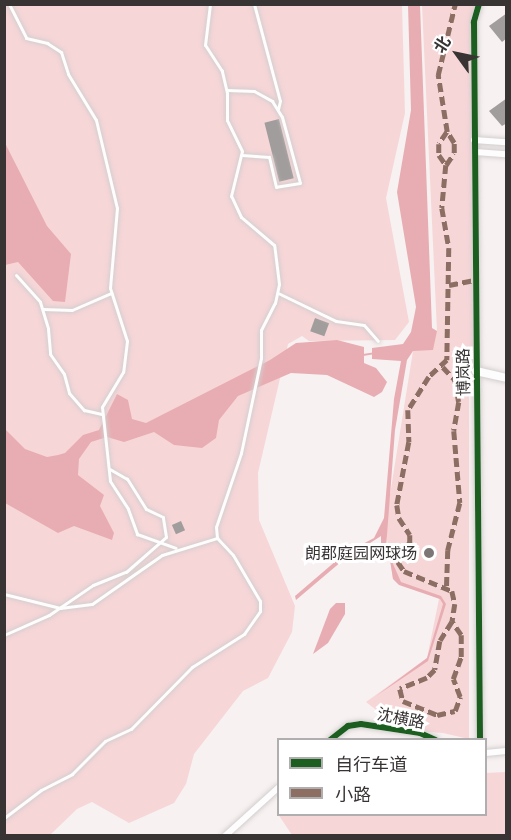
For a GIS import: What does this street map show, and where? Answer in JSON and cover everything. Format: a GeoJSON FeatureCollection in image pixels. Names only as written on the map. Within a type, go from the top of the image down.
{"type":"FeatureCollection","features":[{"type":"Feature","properties":{"kind":"main road"},"geometry":{"type":"LineString","coordinates":[[476,371],[507,378]]}},
{"type":"Feature","properties":{"kind":"street","name":"博岚路"},"geometry":{"type":"LineString","coordinates":[[479,4],[474,22],[474,140],[480,738]]}},
{"type":"Feature","properties":{"kind":"street"},"geometry":{"type":"LineString","coordinates":[[474,140],[507,142]]}},
{"type":"Feature","properties":{"kind":"street"},"geometry":{"type":"LineString","coordinates":[[475,152],[507,154]]}},
{"type":"Feature","properties":{"kind":"street","name":"沈横路"},"geometry":{"type":"LineString","coordinates":[[333,738],[348,726],[361,724],[420,733],[431,738]]}},
{"type":"Feature","properties":{"kind":"street"},"geometry":{"type":"LineString","coordinates":[[487,753],[507,751]]}},
{"type":"Feature","properties":{"kind":"street"},"geometry":{"type":"LineString","coordinates":[[225,836],[277,790]]}},
{"type":"Feature","properties":{"kind":"lane"},"geometry":{"type":"LineString","coordinates":[[9,4],[26,38],[47,43],[62,52],[68,74],[96,120],[117,208],[111,293],[123,323],[127,354],[119,381],[104,400],[101,423],[114,492],[128,508],[137,534],[149,541],[163,542],[176,548]]}},
{"type":"Feature","properties":{"kind":"lane"},"geometry":{"type":"LineString","coordinates":[[4,818],[41,790],[72,774],[105,741],[130,729],[192,667],[210,653],[235,641],[255,624],[260,601],[233,555],[217,538],[216,527],[236,471],[261,358],[261,330],[278,293],[274,245],[242,217],[231,196],[242,155],[227,120],[227,90],[222,71],[205,45],[210,4]]}},
{"type":"Feature","properties":{"kind":"lane"},"geometry":{"type":"LineString","coordinates":[[242,155],[269,158],[276,187],[300,183],[278,109],[280,101],[254,4]]}},
{"type":"Feature","properties":{"kind":"lane"},"geometry":{"type":"LineString","coordinates":[[227,90],[254,91],[278,109]]}},
{"type":"Feature","properties":{"kind":"lane"},"geometry":{"type":"LineString","coordinates":[[16,274],[32,289],[43,309],[50,354],[64,374],[69,393],[84,410],[102,414]]}},
{"type":"Feature","properties":{"kind":"lane"},"geometry":{"type":"LineString","coordinates":[[43,309],[72,310],[111,293]]}},
{"type":"Feature","properties":{"kind":"lane"},"geometry":{"type":"LineString","coordinates":[[278,293],[336,321],[364,325],[378,341]]}},
{"type":"Feature","properties":{"kind":"lane"},"geometry":{"type":"LineString","coordinates":[[60,608],[71,597],[126,572],[163,542],[167,531],[163,517],[146,509],[127,479],[110,469]]}},
{"type":"Feature","properties":{"kind":"lane"},"geometry":{"type":"LineString","coordinates":[[4,635],[60,608],[92,604],[176,548],[217,538]]}},
{"type":"Feature","properties":{"kind":"lane"},"geometry":{"type":"LineString","coordinates":[[4,594],[60,608]]}},
{"type":"Feature","properties":{"kind":"shaded area"},"geometry":{"type":"Polygon","coordinates":[[[4,5],[402,5],[405,113],[386,198],[409,322],[395,340],[309,341],[302,336],[288,344],[258,473],[259,520],[295,606],[292,632],[268,678],[243,691],[194,754],[186,784],[174,803],[129,823],[92,802],[77,809],[50,835],[5,835],[4,5]]]}},
{"type":"Feature","properties":{"kind":"shaded area"},"geometry":{"type":"Polygon","coordinates":[[[408,5],[420,5],[432,328],[437,331],[433,350],[413,351],[407,360],[395,430],[386,548],[401,582],[441,596],[446,604],[428,661],[376,696],[427,658],[443,604],[440,599],[399,585],[393,579],[390,560],[381,547],[381,536],[342,561],[296,600],[295,596],[344,554],[374,538],[384,518],[394,399],[401,361],[372,359],[372,348],[403,344],[411,332],[416,307],[397,192],[411,110],[408,5]]]}},
{"type":"Feature","properties":{"kind":"shaded area","name":"朗郡庭园网球场"},"geometry":{"type":"Polygon","coordinates":[[[422,5],[479,5],[474,23],[476,353],[448,351],[469,354],[469,738],[443,733],[402,730],[366,702],[427,658],[439,599],[393,579],[385,526],[413,351],[437,331],[422,5]]]}},
{"type":"Feature","properties":{"kind":"shaded area"},"geometry":{"type":"Polygon","coordinates":[[[4,141],[47,226],[71,254],[65,302],[53,301],[18,262],[5,265],[4,141]]]}},
{"type":"Feature","properties":{"kind":"shaded area"},"geometry":{"type":"Polygon","coordinates":[[[337,340],[364,347],[364,363],[376,368],[387,382],[382,392],[374,397],[327,375],[291,373],[238,396],[219,420],[216,438],[202,448],[174,445],[154,432],[124,442],[107,437],[91,442],[79,459],[78,475],[104,495],[100,506],[114,533],[112,540],[74,526],[58,533],[5,503],[4,428],[25,449],[47,457],[58,455],[65,453],[83,435],[99,430],[117,394],[128,400],[132,419],[146,423],[270,360],[296,343],[337,340]]]}},
{"type":"Feature","properties":{"kind":"shaded area"},"geometry":{"type":"Polygon","coordinates":[[[336,603],[345,603],[345,614],[328,643],[313,654],[330,609],[336,603]]]}},
{"type":"Feature","properties":{"kind":"shaded area"},"geometry":{"type":"Polygon","coordinates":[[[506,772],[506,835],[292,835],[279,816],[487,816],[487,773],[506,772]]]}},
{"type":"Feature","properties":{"kind":"building"},"geometry":{"type":"Polygon","coordinates":[[[507,13],[507,38],[502,42],[489,26],[507,13]]]}},
{"type":"Feature","properties":{"kind":"building"},"geometry":{"type":"Polygon","coordinates":[[[507,98],[507,123],[502,126],[489,111],[507,98]]]}},
{"type":"Feature","properties":{"kind":"building"},"geometry":{"type":"Polygon","coordinates":[[[279,119],[294,178],[279,182],[264,123],[279,119]]]}},
{"type":"Feature","properties":{"kind":"building"},"geometry":{"type":"Polygon","coordinates":[[[315,318],[329,323],[324,336],[310,331],[315,318]]]}},
{"type":"Feature","properties":{"kind":"building"},"geometry":{"type":"Polygon","coordinates":[[[181,521],[185,530],[176,534],[172,525],[181,521]]]}},
{"type":"Feature","properties":{"kind":"waterway"},"geometry":{"type":"LineString","coordinates":[[363,355],[375,353]]}},
{"type":"Feature","properties":{"kind":"marked path"},"geometry":{"type":"LineString","coordinates":[[447,132],[439,144],[439,155],[446,165],[454,153],[454,143],[447,132],[438,75],[455,4]]}},
{"type":"Feature","properties":{"kind":"marked path"},"geometry":{"type":"LineString","coordinates":[[446,165],[442,208],[449,248],[447,360],[429,377],[408,410],[409,442],[397,505],[399,518],[410,535],[410,543],[398,555],[398,562],[404,571],[452,591],[455,604],[452,622],[440,641],[435,670],[427,678],[400,689],[403,701],[437,715],[455,711],[460,697],[453,679],[461,657],[461,635],[452,622]]}},
{"type":"Feature","properties":{"kind":"marked path"},"geometry":{"type":"LineString","coordinates":[[449,285],[475,280]]}},
{"type":"Feature","properties":{"kind":"marked path"},"geometry":{"type":"LineString","coordinates":[[443,367],[455,380],[459,402],[454,431],[460,503],[448,550],[447,588]]}},
{"type":"Feature","properties":{"kind":"cycle path"},"geometry":{"type":"LineString","coordinates":[[479,4],[474,22],[480,738]]}},
{"type":"Feature","properties":{"kind":"cycle path"},"geometry":{"type":"LineString","coordinates":[[333,738],[348,726],[361,724],[420,733],[431,738]]}},
{"type":"Feature","properties":{"kind":"place","name":"朗郡庭园网球场"},"geometry":{"type":"Point","coordinates":[429,553]}}]}
